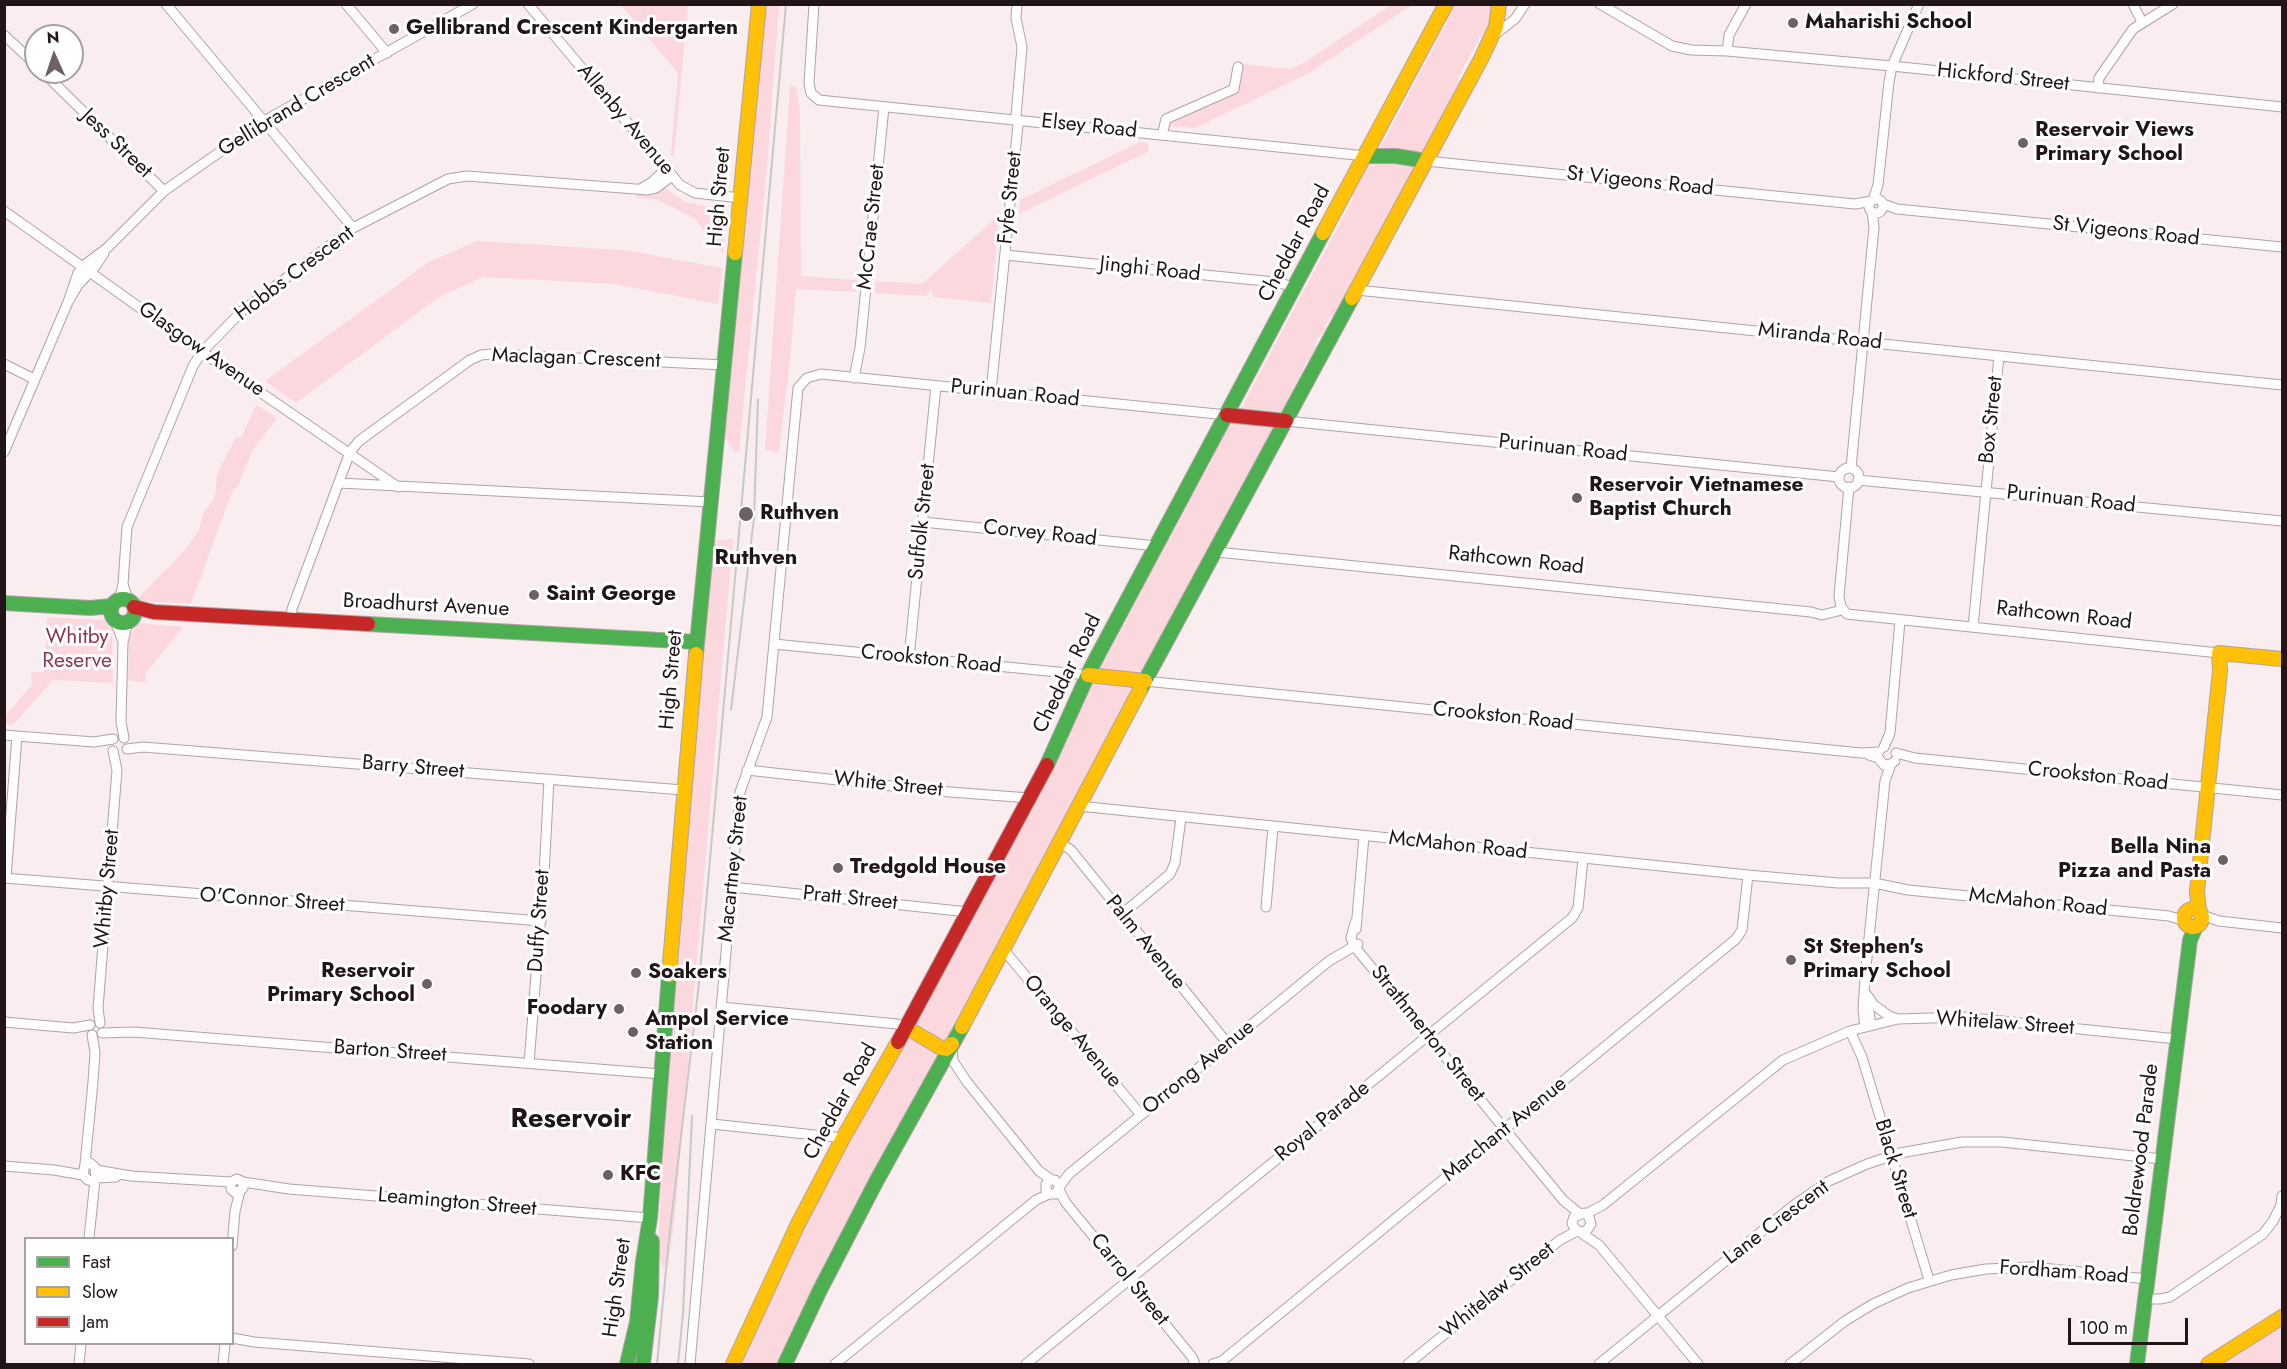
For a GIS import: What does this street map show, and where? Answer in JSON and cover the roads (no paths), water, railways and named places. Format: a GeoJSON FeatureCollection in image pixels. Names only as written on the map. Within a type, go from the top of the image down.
{"type":"FeatureCollection","features":[{"type":"Feature","properties":{"kind":"main road","name":"High Street"},"geometry":{"type":"LineString","coordinates":[[627,1365],[637,1322],[650,1218],[683,790],[759,4]]}},
{"type":"Feature","properties":{"kind":"main road","name":"Cheddar Road"},"geometry":{"type":"LineString","coordinates":[[733,1365],[797,1226],[843,1138],[876,1085],[1058,744],[1088,675],[1446,4]]}},
{"type":"Feature","properties":{"kind":"main road"},"geometry":{"type":"LineString","coordinates":[[785,1365],[820,1290],[872,1190],[1426,161],[1491,37],[1498,18],[1499,4]]}},
{"type":"Feature","properties":{"kind":"main road"},"geometry":{"type":"LineString","coordinates":[[1366,156],[1396,156],[1426,161]]}},
{"type":"Feature","properties":{"kind":"main road"},"geometry":{"type":"LineString","coordinates":[[1227,415],[1286,421]]}},
{"type":"Feature","properties":{"kind":"main road","name":"Broadhurst Avenue"},"geometry":{"type":"LineString","coordinates":[[4,603],[697,642]]}},
{"type":"Feature","properties":{"kind":"main road","name":"Rathcown Road"},"geometry":{"type":"LineString","coordinates":[[2222,653],[2283,659]]}},
{"type":"Feature","properties":{"kind":"main road","name":"Boldrewood Parade"},"geometry":{"type":"LineString","coordinates":[[2137,1365],[2197,891],[2222,653]]}},
{"type":"Feature","properties":{"kind":"main road"},"geometry":{"type":"LineString","coordinates":[[1088,675],[1145,681]]}},
{"type":"Feature","properties":{"kind":"main road"},"geometry":{"type":"LineString","coordinates":[[906,1026],[941,1048],[946,1049],[952,1044]]}},
{"type":"Feature","properties":{"kind":"main road","name":"High Street"},"geometry":{"type":"LineString","coordinates":[[643,1365],[653,1261],[650,1218]]}},
{"type":"Feature","properties":{"kind":"main road"},"geometry":{"type":"LineString","coordinates":[[2208,1365],[2283,1317]]}},
{"type":"Feature","properties":{"kind":"street"},"geometry":{"type":"LineString","coordinates":[[166,4],[353,228]]}},
{"type":"Feature","properties":{"kind":"street"},"geometry":{"type":"LineString","coordinates":[[346,4],[387,53]]}},
{"type":"Feature","properties":{"kind":"street","name":"Gellibrand Crescent"},"geometry":{"type":"LineString","coordinates":[[4,452],[68,302],[86,269],[164,191],[264,121],[473,4]]}},
{"type":"Feature","properties":{"kind":"street","name":"Elsey Road"},"geometry":{"type":"LineString","coordinates":[[814,4],[808,74],[813,96],[824,101],[1366,156]]}},
{"type":"Feature","properties":{"kind":"street","name":"Fyfe Street"},"geometry":{"type":"LineString","coordinates":[[991,391],[1022,47],[1016,18],[1017,4]]}},
{"type":"Feature","properties":{"kind":"street"},"geometry":{"type":"LineString","coordinates":[[1491,37],[1515,19],[1525,4]]}},
{"type":"Feature","properties":{"kind":"street","name":"Hickford Street"},"geometry":{"type":"LineString","coordinates":[[1600,4],[1679,48],[1892,66],[2283,107]]}},
{"type":"Feature","properties":{"kind":"street"},"geometry":{"type":"LineString","coordinates":[[1725,51],[1729,35],[1746,4]]}},
{"type":"Feature","properties":{"kind":"street"},"geometry":{"type":"LineString","coordinates":[[1851,468],[1888,82],[1892,66],[1919,4]]}},
{"type":"Feature","properties":{"kind":"street"},"geometry":{"type":"LineString","coordinates":[[1914,19],[1924,4]]}},
{"type":"Feature","properties":{"kind":"street"},"geometry":{"type":"LineString","coordinates":[[2133,4],[2142,22]]}},
{"type":"Feature","properties":{"kind":"street"},"geometry":{"type":"LineString","coordinates":[[2098,88],[2099,78],[2133,29],[2173,4]]}},
{"type":"Feature","properties":{"kind":"street","name":"Allenby Avenue"},"geometry":{"type":"LineString","coordinates":[[528,5],[680,184],[695,193],[741,198]]}},
{"type":"Feature","properties":{"kind":"street"},"geometry":{"type":"LineString","coordinates":[[4,35],[24,54]]}},
{"type":"Feature","properties":{"kind":"street"},"geometry":{"type":"LineString","coordinates":[[1162,135],[1166,119],[1234,88],[1238,67]]}},
{"type":"Feature","properties":{"kind":"street","name":"Jess Street"},"geometry":{"type":"LineString","coordinates":[[55,84],[164,191]]}},
{"type":"Feature","properties":{"kind":"street","name":"McCrae Street"},"geometry":{"type":"LineString","coordinates":[[857,378],[884,107]]}},
{"type":"Feature","properties":{"kind":"street","name":"St Vigeons Road"},"geometry":{"type":"LineString","coordinates":[[1426,161],[2283,248]]}},
{"type":"Feature","properties":{"kind":"street","name":"Hobbs Crescent"},"geometry":{"type":"LineString","coordinates":[[123,611],[127,527],[193,366],[202,352],[242,311],[353,228],[448,179],[467,176],[636,189],[669,172]]}},
{"type":"Feature","properties":{"kind":"street","name":"Glasgow Avenue"},"geometry":{"type":"LineString","coordinates":[[4,211],[202,352],[398,487]]}},
{"type":"Feature","properties":{"kind":"street","name":"Jinghi Road"},"geometry":{"type":"LineString","coordinates":[[1005,255],[1275,282],[1295,287]]}},
{"type":"Feature","properties":{"kind":"street","name":"Miranda Road"},"geometry":{"type":"LineString","coordinates":[[1357,290],[2283,385]]}},
{"type":"Feature","properties":{"kind":"street","name":"Maclagan Crescent"},"geometry":{"type":"LineString","coordinates":[[291,620],[292,609],[350,453],[359,441],[470,360],[481,354],[725,365]]}},
{"type":"Feature","properties":{"kind":"street","name":"Box Street"},"geometry":{"type":"LineString","coordinates":[[1972,627],[1999,356]]}},
{"type":"Feature","properties":{"kind":"street"},"geometry":{"type":"LineString","coordinates":[[4,364],[34,379]]}},
{"type":"Feature","properties":{"kind":"street","name":"Purinuan Road"},"geometry":{"type":"LineString","coordinates":[[804,380],[817,374],[1227,415]]}},
{"type":"Feature","properties":{"kind":"street","name":"Macartney Street"},"geometry":{"type":"LineString","coordinates":[[690,1365],[740,792],[767,717],[797,392],[804,380]]}},
{"type":"Feature","properties":{"kind":"street","name":"Suffolk Street"},"geometry":{"type":"LineString","coordinates":[[909,658],[936,386]]}},
{"type":"Feature","properties":{"kind":"street","name":"Purinuan Road"},"geometry":{"type":"LineString","coordinates":[[1286,421],[1839,477]]}},
{"type":"Feature","properties":{"kind":"street"},"geometry":{"type":"LineString","coordinates":[[1851,468],[1858,474],[1858,480],[1855,485],[1848,487],[1841,483],[1839,477],[1843,470],[1851,468]]}},
{"type":"Feature","properties":{"kind":"street","name":"Purinuan Road"},"geometry":{"type":"LineString","coordinates":[[1858,480],[2283,521]]}},
{"type":"Feature","properties":{"kind":"street"},"geometry":{"type":"LineString","coordinates":[[339,483],[711,502]]}},
{"type":"Feature","properties":{"kind":"street"},"geometry":{"type":"LineString","coordinates":[[1841,607],[1848,487]]}},
{"type":"Feature","properties":{"kind":"street","name":"Corvey Road"},"geometry":{"type":"LineString","coordinates":[[923,522],[1156,546]]}},
{"type":"Feature","properties":{"kind":"street","name":"Rathcown Road"},"geometry":{"type":"LineString","coordinates":[[1217,552],[1811,612],[1841,607],[1851,616],[2222,653]]}},
{"type":"Feature","properties":{"kind":"street","name":"Whitby Street"},"geometry":{"type":"LineString","coordinates":[[89,1237],[92,1204],[89,1130],[121,722],[123,611]]}},
{"type":"Feature","properties":{"kind":"street"},"geometry":{"type":"LineString","coordinates":[[1887,756],[1900,621]]}},
{"type":"Feature","properties":{"kind":"street","name":"Crookston Road"},"geometry":{"type":"LineString","coordinates":[[774,644],[1088,675]]}},
{"type":"Feature","properties":{"kind":"street","name":"Crookston Road"},"geometry":{"type":"LineString","coordinates":[[1145,681],[2283,795]]}},
{"type":"Feature","properties":{"kind":"street","name":"Barry Street"},"geometry":{"type":"LineString","coordinates":[[4,735],[683,790]]}},
{"type":"Feature","properties":{"kind":"street"},"geometry":{"type":"LineString","coordinates":[[5,878],[17,736]]}},
{"type":"Feature","properties":{"kind":"street","name":"Black Street"},"geometry":{"type":"LineString","coordinates":[[1887,756],[1864,991],[1861,1028],[1862,1058],[1929,1280]]}},
{"type":"Feature","properties":{"kind":"street","name":"White Street"},"geometry":{"type":"LineString","coordinates":[[747,770],[927,790],[1029,798]]}},
{"type":"Feature","properties":{"kind":"street","name":"Duffy Street"},"geometry":{"type":"LineString","coordinates":[[529,1063],[541,921],[549,779]]}},
{"type":"Feature","properties":{"kind":"street","name":"McMahon Road"},"geometry":{"type":"LineString","coordinates":[[1079,806],[1583,859],[2283,928]]}},
{"type":"Feature","properties":{"kind":"street"},"geometry":{"type":"LineString","coordinates":[[1121,915],[1170,874],[1176,863],[1181,818]]}},
{"type":"Feature","properties":{"kind":"street"},"geometry":{"type":"LineString","coordinates":[[1266,907],[1274,827]]}},
{"type":"Feature","properties":{"kind":"street"},"geometry":{"type":"LineString","coordinates":[[1356,945],[1355,923],[1364,836]]}},
{"type":"Feature","properties":{"kind":"street","name":"Palm Avenue"},"geometry":{"type":"LineString","coordinates":[[1060,843],[1071,850],[1121,915],[1228,1044]]}},
{"type":"Feature","properties":{"kind":"street","name":"Royal Parade"},"geometry":{"type":"LineString","coordinates":[[1026,1365],[1572,918],[1578,908],[1583,859]]}},
{"type":"Feature","properties":{"kind":"street","name":"Marchant Avenue"},"geometry":{"type":"LineString","coordinates":[[1218,1363],[1736,939],[1742,930],[1748,875]]}},
{"type":"Feature","properties":{"kind":"street","name":"O'Connor Street"},"geometry":{"type":"LineString","coordinates":[[5,878],[541,921]]}},
{"type":"Feature","properties":{"kind":"street","name":"Pratt Street"},"geometry":{"type":"LineString","coordinates":[[732,887],[968,912]]}},
{"type":"Feature","properties":{"kind":"street","name":"Strathmerton Street"},"geometry":{"type":"LineString","coordinates":[[1356,945],[1698,1365]]}},
{"type":"Feature","properties":{"kind":"street","name":"Orrong Avenue"},"geometry":{"type":"LineString","coordinates":[[835,1365],[1329,961],[1336,951],[1356,945]]}},
{"type":"Feature","properties":{"kind":"street","name":"Orange Avenue"},"geometry":{"type":"LineString","coordinates":[[1003,949],[1141,1115]]}},
{"type":"Feature","properties":{"kind":"street"},"geometry":{"type":"LineString","coordinates":[[1864,991],[1875,1005],[1889,1016],[1898,1019]]}},
{"type":"Feature","properties":{"kind":"street"},"geometry":{"type":"LineString","coordinates":[[721,1007],[906,1026]]}},
{"type":"Feature","properties":{"kind":"street","name":"Whitelaw Street"},"geometry":{"type":"LineString","coordinates":[[1408,1365],[1782,1060],[1861,1028],[1898,1019],[1963,1017],[2178,1039]]}},
{"type":"Feature","properties":{"kind":"street","name":"Barton Street"},"geometry":{"type":"LineString","coordinates":[[4,1022],[661,1074]]}},
{"type":"Feature","properties":{"kind":"street","name":"Carrol Street"},"geometry":{"type":"LineString","coordinates":[[952,1044],[953,1061],[967,1082],[1130,1280],[1193,1361],[1201,1365]]}},
{"type":"Feature","properties":{"kind":"street","name":"Carrol Street"},"geometry":{"type":"LineString","coordinates":[[937,1070],[949,1067],[967,1082]]}},
{"type":"Feature","properties":{"kind":"street"},"geometry":{"type":"LineString","coordinates":[[712,1124],[843,1138]]}},
{"type":"Feature","properties":{"kind":"street","name":"Lane Crescent"},"geometry":{"type":"LineString","coordinates":[[1599,1365],[1794,1205],[1829,1181],[1891,1155],[1943,1144],[1982,1142],[2162,1159]]}},
{"type":"Feature","properties":{"kind":"street","name":"Leamington Street"},"geometry":{"type":"LineString","coordinates":[[4,1166],[208,1182],[237,1187],[264,1186],[650,1218]]}},
{"type":"Feature","properties":{"kind":"street"},"geometry":{"type":"LineString","coordinates":[[233,1237],[237,1187]]}},
{"type":"Feature","properties":{"kind":"street"},"geometry":{"type":"LineString","coordinates":[[2145,1299],[2170,1297],[2263,1234],[2273,1221],[2283,1196]]}},
{"type":"Feature","properties":{"kind":"street","name":"Fordham Road"},"geometry":{"type":"LineString","coordinates":[[1790,1365],[1845,1321],[1891,1295],[1929,1280],[1986,1269],[2024,1268],[2147,1279]]}},
{"type":"Feature","properties":{"kind":"street"},"geometry":{"type":"LineString","coordinates":[[234,1338],[254,1342],[529,1365]]}},
{"type":"Feature","properties":{"kind":"street"},"geometry":{"type":"LineString","coordinates":[[234,1343],[254,1342]]}},
{"type":"Feature","properties":{"kind":"street"},"geometry":{"type":"LineString","coordinates":[[79,1365],[81,1345]]}},
{"type":"Feature","properties":{"kind":"street"},"geometry":{"type":"LineString","coordinates":[[223,1365],[225,1345]]}},
{"type":"Feature","properties":{"kind":"railway"},"geometry":{"type":"LineString","coordinates":[[657,1364],[699,983],[786,4]]}},
{"type":"Feature","properties":{"kind":"railway"},"geometry":{"type":"LineString","coordinates":[[731,710],[754,518],[758,399]]}},
{"type":"Feature","properties":{"kind":"railway"},"geometry":{"type":"LineString","coordinates":[[678,1364],[683,1313],[692,1116]]}},
{"type":"Feature","properties":{"kind":"place","name":"Maharishi School"},"geometry":{"type":"Point","coordinates":[1793,23]}},
{"type":"Feature","properties":{"kind":"place","name":"Gellibrand Crescent Kindergarten"},"geometry":{"type":"Point","coordinates":[394,29]}},
{"type":"Feature","properties":{"kind":"place","name":"Reservoir Views Primary School"},"geometry":{"type":"Point","coordinates":[2023,143]}},
{"type":"Feature","properties":{"kind":"place","name":"Reservoir Vietnamese Baptist Church"},"geometry":{"type":"Point","coordinates":[1577,498]}},
{"type":"Feature","properties":{"kind":"place","name":"Ruthven"},"geometry":{"type":"Point","coordinates":[746,514]}},
{"type":"Feature","properties":{"kind":"place","name":"Saint George"},"geometry":{"type":"Point","coordinates":[534,595]}},
{"type":"Feature","properties":{"kind":"place","name":"Bella Nina Pizza and Pasta"},"geometry":{"type":"Point","coordinates":[2223,860]}},
{"type":"Feature","properties":{"kind":"place","name":"Tredgold House"},"geometry":{"type":"Point","coordinates":[838,868]}},
{"type":"Feature","properties":{"kind":"place","name":"St Stephen's Primary School"},"geometry":{"type":"Point","coordinates":[1791,960]}},
{"type":"Feature","properties":{"kind":"place","name":"Soakers"},"geometry":{"type":"Point","coordinates":[636,973]}},
{"type":"Feature","properties":{"kind":"place","name":"Reservoir Primary School"},"geometry":{"type":"Point","coordinates":[427,984]}},
{"type":"Feature","properties":{"kind":"place","name":"Foodary"},"geometry":{"type":"Point","coordinates":[619,1009]}},
{"type":"Feature","properties":{"kind":"place","name":"Ampol Service Station"},"geometry":{"type":"Point","coordinates":[633,1032]}},
{"type":"Feature","properties":{"kind":"place","name":"KFC"},"geometry":{"type":"Point","coordinates":[608,1175]}},
{"type":"Feature","properties":{"kind":"district","name":"Ruthven"},"geometry":{"type":"Point","coordinates":[756,559]}},
{"type":"Feature","properties":{"kind":"district","name":"Reservoir"},"geometry":{"type":"Point","coordinates":[571,1120]}},
{"type":"Feature","properties":{"kind":"park label","name":"Whitby Reserve"},"geometry":{"type":"Point","coordinates":[77,650]}}]}
